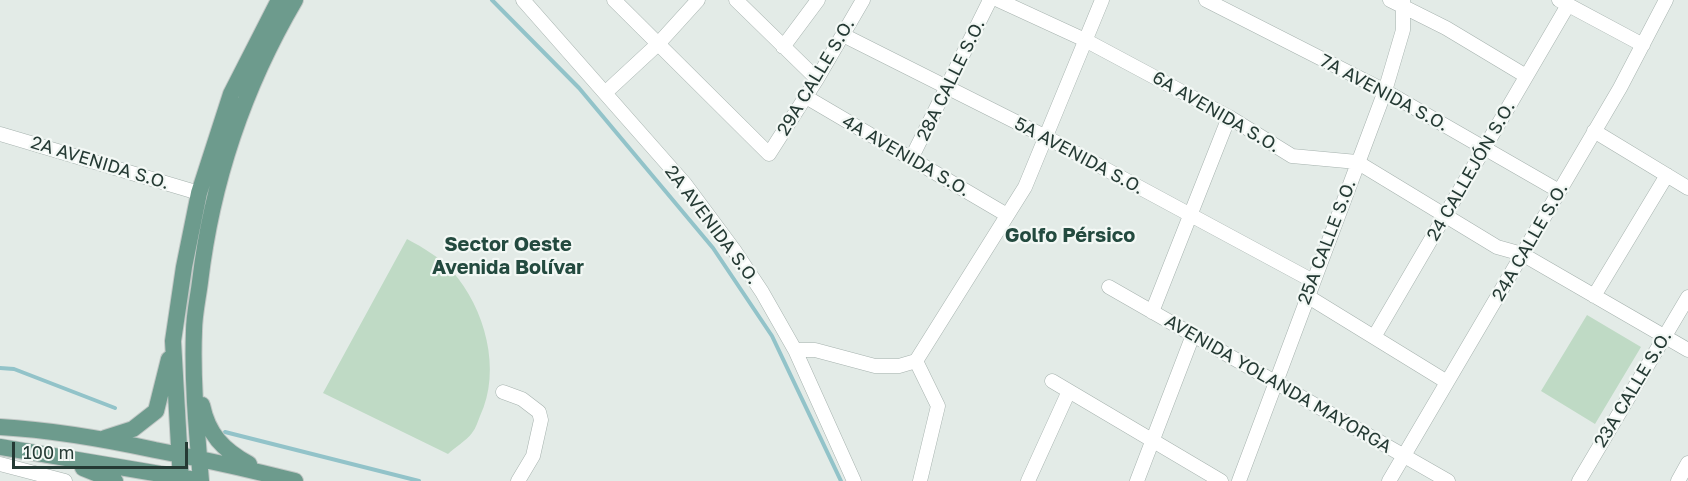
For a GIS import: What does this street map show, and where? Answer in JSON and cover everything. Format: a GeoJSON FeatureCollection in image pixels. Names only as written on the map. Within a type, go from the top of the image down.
{"type":"FeatureCollection","features":[{"type":"Feature","properties":{"kind":"main road"},"geometry":{"type":"LineString","coordinates":[[102,439],[133,429],[156,411],[173,341],[184,267],[199,193],[231,94],[279,0]]}},
{"type":"Feature","properties":{"kind":"main road"},"geometry":{"type":"LineString","coordinates":[[201,481],[194,329],[203,258],[223,167],[238,116],[260,65],[295,0]]}},
{"type":"Feature","properties":{"kind":"main road"},"geometry":{"type":"LineString","coordinates":[[173,341],[180,479]]}},
{"type":"Feature","properties":{"kind":"main road"},"geometry":{"type":"LineString","coordinates":[[194,366],[204,415],[221,446],[234,456],[266,473]]}},
{"type":"Feature","properties":{"kind":"main road"},"geometry":{"type":"LineString","coordinates":[[0,427],[34,429],[102,439],[199,458],[295,481]]}},
{"type":"Feature","properties":{"kind":"main road"},"geometry":{"type":"LineString","coordinates":[[0,447],[196,481]]}},
{"type":"Feature","properties":{"kind":"main road"},"geometry":{"type":"LineString","coordinates":[[31,451],[115,481]]}},
{"type":"Feature","properties":{"kind":"street","name":"2A AVENIDA S.O."},"geometry":{"type":"LineString","coordinates":[[523,0],[704,208],[762,292],[795,350],[854,481]]}},
{"type":"Feature","properties":{"kind":"street"},"geometry":{"type":"LineString","coordinates":[[614,0],[659,43]]}},
{"type":"Feature","properties":{"kind":"street"},"geometry":{"type":"LineString","coordinates":[[606,93],[659,43],[698,0]]}},
{"type":"Feature","properties":{"kind":"street"},"geometry":{"type":"LineString","coordinates":[[736,0],[817,79]]}},
{"type":"Feature","properties":{"kind":"street"},"geometry":{"type":"LineString","coordinates":[[783,47],[818,0]]}},
{"type":"Feature","properties":{"kind":"street","name":"29A CALLE S.O."},"geometry":{"type":"LineString","coordinates":[[659,43],[769,154],[817,79],[863,0]]}},
{"type":"Feature","properties":{"kind":"street","name":"28A CALLE S.O."},"geometry":{"type":"LineString","coordinates":[[911,159],[990,0]]}},
{"type":"Feature","properties":{"kind":"street","name":"6A AVENIDA S.O."},"geometry":{"type":"LineString","coordinates":[[998,0],[1085,40],[1230,117],[1292,156],[1357,162],[1497,247],[1522,254],[1688,350]]}},
{"type":"Feature","properties":{"kind":"street"},"geometry":{"type":"LineString","coordinates":[[795,350],[815,350],[875,366],[899,366],[916,361],[1025,187],[1102,0]]}},
{"type":"Feature","properties":{"kind":"street","name":"7A AVENIDA S.O."},"geometry":{"type":"LineString","coordinates":[[1206,0],[1386,91],[1559,191]]}},
{"type":"Feature","properties":{"kind":"street","name":"24A CALLE S.O."},"geometry":{"type":"LineString","coordinates":[[1389,481],[1594,131],[1666,0]]}},
{"type":"Feature","properties":{"kind":"street"},"geometry":{"type":"LineString","coordinates":[[1398,2],[1526,76]]}},
{"type":"Feature","properties":{"kind":"street","name":"25A CALLE S.O."},"geometry":{"type":"LineString","coordinates":[[1239,481],[1312,281],[1386,91],[1403,30],[1398,2]]}},
{"type":"Feature","properties":{"kind":"street"},"geometry":{"type":"LineString","coordinates":[[1563,3],[1643,45]]}},
{"type":"Feature","properties":{"kind":"street","name":"24 CALLEJÓN S.O."},"geometry":{"type":"LineString","coordinates":[[1374,337],[1526,76],[1563,3]]}},
{"type":"Feature","properties":{"kind":"street","name":"5A AVENIDA S.O."},"geometry":{"type":"LineString","coordinates":[[843,35],[1046,137],[1312,281]]}},
{"type":"Feature","properties":{"kind":"street","name":"4A AVENIDA S.O."},"geometry":{"type":"LineString","coordinates":[[806,97],[1007,215]]}},
{"type":"Feature","properties":{"kind":"street"},"geometry":{"type":"LineString","coordinates":[[1152,312],[1230,117]]}},
{"type":"Feature","properties":{"kind":"street"},"geometry":{"type":"LineString","coordinates":[[1594,131],[1688,188]]}},
{"type":"Feature","properties":{"kind":"street","name":"2A AVENIDA S.O."},"geometry":{"type":"LineString","coordinates":[[0,134],[199,193]]}},
{"type":"Feature","properties":{"kind":"street"},"geometry":{"type":"LineString","coordinates":[[1594,296],[1667,175]]}},
{"type":"Feature","properties":{"kind":"street","name":"AVENIDA YOLANDA MAYORGA"},"geometry":{"type":"LineString","coordinates":[[1108,287],[1448,481]]}},
{"type":"Feature","properties":{"kind":"street"},"geometry":{"type":"LineString","coordinates":[[1307,296],[1447,382]]}},
{"type":"Feature","properties":{"kind":"street","name":"23A CALLE S.O."},"geometry":{"type":"LineString","coordinates":[[1579,481],[1688,297]]}},
{"type":"Feature","properties":{"kind":"street"},"geometry":{"type":"LineString","coordinates":[[1137,481],[1193,335]]}},
{"type":"Feature","properties":{"kind":"street"},"geometry":{"type":"LineString","coordinates":[[916,361],[938,406],[920,481]]}},
{"type":"Feature","properties":{"kind":"street"},"geometry":{"type":"LineString","coordinates":[[1052,381],[1221,481]]}},
{"type":"Feature","properties":{"kind":"street"},"geometry":{"type":"LineString","coordinates":[[1028,481],[1069,391]]}},
{"type":"Feature","properties":{"kind":"street"},"geometry":{"type":"LineString","coordinates":[[502,392],[522,399],[539,412],[541,420],[533,456],[518,481]]}},
{"type":"Feature","properties":{"kind":"street"},"geometry":{"type":"LineString","coordinates":[[1678,481],[1688,463]]}},
{"type":"Feature","properties":{"kind":"street"},"geometry":{"type":"LineString","coordinates":[[0,464],[65,481]]}},
{"type":"Feature","properties":{"kind":"green space"},"geometry":{"type":"Polygon","coordinates":[[[407,239],[442,261],[464,286],[481,321],[487,340],[490,379],[478,422],[467,439],[448,454],[323,393],[407,239]]]}},
{"type":"Feature","properties":{"kind":"green space"},"geometry":{"type":"Polygon","coordinates":[[[1587,315],[1641,347],[1595,424],[1541,391],[1587,315]]]}},
{"type":"Feature","properties":{"kind":"waterway"},"geometry":{"type":"LineString","coordinates":[[492,0],[579,88],[713,248],[772,336],[841,481]]}},
{"type":"Feature","properties":{"kind":"waterway"},"geometry":{"type":"LineString","coordinates":[[0,368],[14,369],[115,408]]}},
{"type":"Feature","properties":{"kind":"waterway"},"geometry":{"type":"LineString","coordinates":[[225,432],[419,481]]}},
{"type":"Feature","properties":{"kind":"district","name":"Golfo Pérsico"},"geometry":{"type":"Point","coordinates":[1070,236]}},
{"type":"Feature","properties":{"kind":"district","name":"Sector Oeste Avenida Bolívar"},"geometry":{"type":"Point","coordinates":[508,256]}}]}
